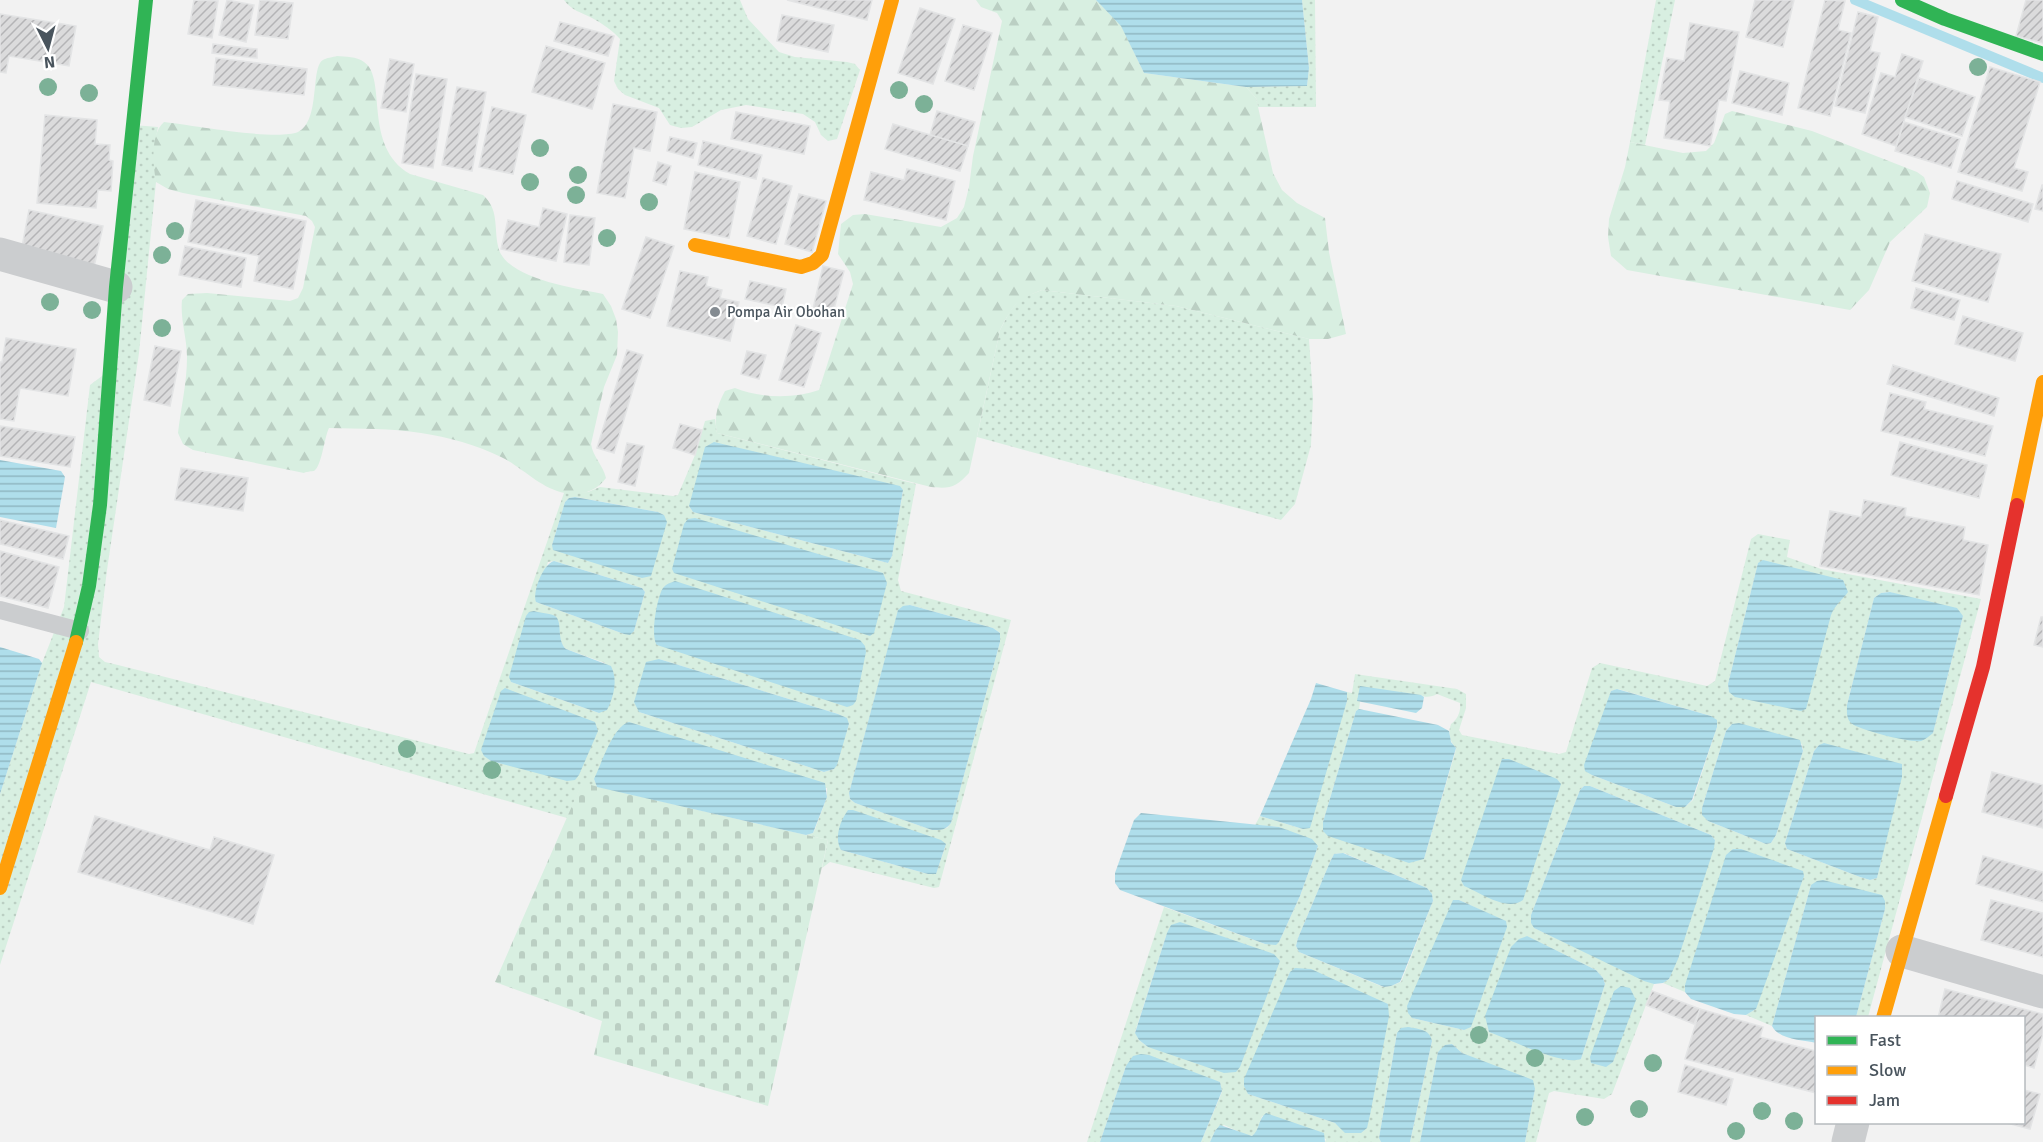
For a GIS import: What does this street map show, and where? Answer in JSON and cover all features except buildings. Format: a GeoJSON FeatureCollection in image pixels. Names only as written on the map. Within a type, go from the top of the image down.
{"type":"FeatureCollection","features":[{"type":"Feature","properties":{"kind":"street"},"geometry":{"type":"LineString","coordinates":[[0,888],[80,631],[89,586],[100,505],[116,287],[146,0]]}},
{"type":"Feature","properties":{"kind":"street"},"geometry":{"type":"LineString","coordinates":[[695,245],[801,267],[813,263],[822,255],[892,0]]}},
{"type":"Feature","properties":{"kind":"street"},"geometry":{"type":"LineString","coordinates":[[1902,0],[1945,19],[2043,54]]}},
{"type":"Feature","properties":{"kind":"street"},"geometry":{"type":"LineString","coordinates":[[0,254],[116,287]]}},
{"type":"Feature","properties":{"kind":"street"},"geometry":{"type":"LineString","coordinates":[[1883,1016],[1983,667],[2043,382]]}},
{"type":"Feature","properties":{"kind":"street"},"geometry":{"type":"LineString","coordinates":[[1902,951],[2043,992]]}},
{"type":"Feature","properties":{"kind":"street"},"geometry":{"type":"LineString","coordinates":[[1848,1142],[1853,1124]]}},
{"type":"Feature","properties":{"kind":"lane"},"geometry":{"type":"LineString","coordinates":[[0,610],[80,631]]}},
{"type":"Feature","properties":{"kind":"green space"},"geometry":{"type":"Polygon","coordinates":[[[564,0],[740,0],[748,19],[779,52],[795,57],[847,62],[855,64],[860,70],[837,139],[828,141],[821,135],[815,122],[803,114],[746,105],[721,110],[692,127],[681,128],[670,125],[659,108],[625,95],[618,89],[614,81],[620,39],[604,25],[573,9],[564,0]]]}},
{"type":"Feature","properties":{"kind":"green space"},"geometry":{"type":"Polygon","coordinates":[[[976,0],[1096,0],[1121,25],[1144,73],[1246,87],[1256,98],[1273,173],[1282,190],[1297,203],[1325,218],[1329,252],[1346,334],[1328,339],[1309,339],[1176,306],[1042,290],[1016,304],[1000,330],[969,473],[953,486],[931,487],[717,433],[717,412],[725,391],[735,388],[755,394],[788,396],[819,390],[853,284],[850,272],[838,254],[841,224],[853,215],[865,214],[941,227],[957,218],[964,207],[1002,21],[997,13],[981,7],[976,0]]]}},
{"type":"Feature","properties":{"kind":"green space"},"geometry":{"type":"Polygon","coordinates":[[[1302,0],[1315,0],[1316,107],[1258,107],[1256,98],[1246,87],[1307,86],[1309,68],[1302,0]]]}},
{"type":"Feature","properties":{"kind":"green space"},"geometry":{"type":"Polygon","coordinates":[[[1656,0],[1675,0],[1645,145],[1630,142],[1656,0]]]}},
{"type":"Feature","properties":{"kind":"green space"},"geometry":{"type":"Polygon","coordinates":[[[337,56],[358,59],[371,70],[375,82],[381,130],[386,147],[395,162],[410,174],[483,195],[494,212],[498,246],[503,257],[513,267],[542,280],[603,294],[611,306],[618,332],[617,355],[604,387],[591,444],[606,478],[598,487],[588,492],[556,491],[509,461],[482,449],[452,439],[410,431],[329,428],[317,468],[304,473],[193,450],[183,444],[178,433],[187,366],[182,300],[188,294],[207,293],[290,301],[298,298],[303,288],[315,227],[306,216],[183,193],[168,189],[156,182],[154,159],[156,134],[164,122],[253,134],[272,135],[298,132],[310,117],[319,65],[324,59],[337,56]]]}},
{"type":"Feature","properties":{"kind":"green space"},"geometry":{"type":"Polygon","coordinates":[[[1732,111],[1812,131],[1917,172],[1924,177],[1930,193],[1927,207],[1890,242],[1869,290],[1850,310],[1627,270],[1611,256],[1608,237],[1609,219],[1630,142],[1683,153],[1706,151],[1714,143],[1725,114],[1732,111]]]}},
{"type":"Feature","properties":{"kind":"green space"},"geometry":{"type":"Polygon","coordinates":[[[133,125],[158,127],[155,143],[156,182],[139,353],[107,570],[98,644],[99,657],[105,662],[469,754],[474,753],[564,493],[588,492],[600,487],[678,495],[695,455],[705,421],[715,419],[717,433],[916,484],[898,580],[901,591],[1011,620],[939,887],[934,888],[830,862],[822,868],[828,840],[806,835],[813,833],[815,829],[827,797],[827,788],[594,779],[597,787],[582,784],[567,818],[91,682],[0,965],[0,794],[42,663],[64,607],[90,385],[110,370],[133,125]],[[903,491],[689,506],[693,512],[888,563],[892,556],[903,491]],[[576,497],[569,498],[565,502],[552,545],[664,515],[576,497]],[[554,561],[548,562],[536,602],[624,634],[634,631],[645,592],[642,588],[554,561]],[[910,605],[898,611],[849,793],[850,799],[855,803],[932,830],[947,828],[951,823],[1000,642],[1000,633],[993,628],[910,605]],[[558,621],[511,682],[599,713],[605,663],[566,649],[560,640],[558,621]],[[659,659],[639,712],[824,772],[834,769],[849,724],[846,718],[659,659]],[[945,848],[841,850],[928,874],[936,873],[945,848]]]}},
{"type":"Feature","properties":{"kind":"green space"},"geometry":{"type":"Polygon","coordinates":[[[1042,290],[1176,306],[1309,339],[1313,398],[1311,445],[1295,504],[1281,520],[977,437],[1000,330],[1010,311],[1021,298],[1042,290]]]}},
{"type":"Feature","properties":{"kind":"green space"},"geometry":{"type":"Polygon","coordinates":[[[1758,534],[1790,540],[1787,557],[1821,569],[1981,599],[1868,1016],[1856,1016],[1885,909],[1885,901],[1811,885],[1772,1026],[1746,1015],[1756,1009],[1685,984],[1685,992],[1663,983],[1669,979],[1715,840],[1711,835],[1590,786],[1584,786],[1580,790],[1531,915],[1531,922],[1534,928],[1654,984],[1612,1094],[1604,1099],[1554,1091],[1549,1093],[1536,1142],[1525,1142],[1535,1089],[1462,1053],[1452,1044],[1438,1052],[1420,1142],[1410,1142],[1432,1041],[1397,1033],[1379,1138],[1381,1142],[1325,1142],[1326,1139],[1262,1116],[1257,1132],[1252,1136],[1224,1125],[1215,1131],[1210,1142],[1201,1142],[1222,1092],[1220,1082],[1126,1066],[1100,1142],[1087,1142],[1164,907],[1265,944],[1279,942],[1300,896],[1318,846],[1279,827],[1255,825],[1260,816],[1303,829],[1347,701],[1347,692],[1352,693],[1355,674],[1457,689],[1466,694],[1466,708],[1459,730],[1462,735],[1559,754],[1566,752],[1592,668],[1600,663],[1707,686],[1715,681],[1751,539],[1758,534]],[[1758,563],[1728,684],[1729,692],[1830,615],[1835,605],[1842,599],[1758,563]],[[1890,592],[1881,593],[1874,598],[1847,705],[1847,714],[1933,733],[1963,616],[1890,592]],[[1618,689],[1611,691],[1592,775],[1676,807],[1685,807],[1693,800],[1717,727],[1711,716],[1618,689]],[[1437,694],[1427,697],[1421,695],[1358,701],[1360,702],[1359,709],[1356,711],[1323,822],[1323,831],[1424,859],[1455,753],[1456,748],[1451,740],[1450,731],[1460,706],[1460,703],[1437,694]],[[1732,724],[1726,731],[1702,808],[1703,815],[1708,821],[1766,844],[1771,843],[1776,835],[1803,751],[1802,744],[1732,724]],[[1819,745],[1814,751],[1785,843],[1787,849],[1860,877],[1870,880],[1877,878],[1902,769],[1819,745]],[[1344,853],[1334,854],[1298,938],[1296,946],[1299,952],[1383,987],[1401,982],[1433,901],[1432,894],[1427,888],[1344,853]],[[1459,900],[1412,1018],[1464,1030],[1506,927],[1506,922],[1459,900]],[[1167,933],[1135,1032],[1139,1040],[1148,1047],[1167,933]],[[1526,936],[1581,1059],[1605,984],[1596,970],[1526,936]],[[1290,972],[1248,1094],[1335,1123],[1341,1128],[1290,972]]]}},
{"type":"Feature","properties":{"kind":"green space"},"geometry":{"type":"Polygon","coordinates":[[[582,783],[828,840],[768,1106],[594,1055],[602,1021],[495,982],[582,783]]]}},
{"type":"Feature","properties":{"kind":"water"},"geometry":{"type":"Polygon","coordinates":[[[1096,0],[1302,0],[1309,68],[1307,86],[1246,87],[1144,73],[1121,26],[1096,0]]]}},
{"type":"Feature","properties":{"kind":"water"},"geometry":{"type":"Polygon","coordinates":[[[714,442],[900,486],[903,490],[892,556],[888,563],[693,512],[689,506],[705,447],[714,442]]]}},
{"type":"Feature","properties":{"kind":"water"},"geometry":{"type":"Polygon","coordinates":[[[0,460],[61,471],[65,477],[56,528],[0,517],[0,460]]]}},
{"type":"Feature","properties":{"kind":"water"},"geometry":{"type":"Polygon","coordinates":[[[575,497],[664,515],[667,522],[651,576],[642,578],[553,550],[552,545],[565,502],[575,497]]]}},
{"type":"Feature","properties":{"kind":"water"},"geometry":{"type":"Polygon","coordinates":[[[695,518],[883,573],[887,583],[874,633],[870,636],[674,573],[672,569],[684,524],[688,519],[695,518]]]}},
{"type":"Feature","properties":{"kind":"water"},"geometry":{"type":"Polygon","coordinates":[[[1763,560],[1843,580],[1848,592],[1831,615],[1806,709],[1801,711],[1735,697],[1729,692],[1728,684],[1758,563],[1763,560]]]}},
{"type":"Feature","properties":{"kind":"water"},"geometry":{"type":"Polygon","coordinates":[[[554,561],[642,588],[645,592],[634,631],[630,635],[624,634],[536,602],[539,579],[546,567],[554,561]]]}},
{"type":"Feature","properties":{"kind":"water"},"geometry":{"type":"Polygon","coordinates":[[[675,581],[860,640],[866,652],[856,701],[847,707],[657,645],[654,626],[659,600],[664,587],[675,581]]]}},
{"type":"Feature","properties":{"kind":"water"},"geometry":{"type":"Polygon","coordinates":[[[1890,592],[1957,608],[1963,616],[1933,733],[1921,741],[1896,738],[1863,729],[1851,723],[1848,717],[1847,705],[1874,598],[1881,593],[1890,592]]]}},
{"type":"Feature","properties":{"kind":"water"},"geometry":{"type":"Polygon","coordinates":[[[910,605],[993,628],[1000,633],[1000,642],[951,823],[941,830],[932,830],[855,803],[850,799],[849,793],[898,610],[910,605]]]}},
{"type":"Feature","properties":{"kind":"water"},"geometry":{"type":"Polygon","coordinates":[[[534,611],[557,618],[561,641],[566,649],[611,666],[614,688],[607,710],[599,713],[511,682],[509,677],[526,616],[529,612],[534,611]]]}},
{"type":"Feature","properties":{"kind":"water"},"geometry":{"type":"Polygon","coordinates":[[[0,647],[39,659],[42,663],[0,794],[0,647]]]}},
{"type":"Feature","properties":{"kind":"water"},"geometry":{"type":"Polygon","coordinates":[[[659,659],[847,718],[849,724],[837,765],[834,769],[824,772],[639,712],[634,702],[646,662],[659,659]]]}},
{"type":"Feature","properties":{"kind":"water"},"geometry":{"type":"Polygon","coordinates":[[[1316,683],[1347,692],[1347,701],[1310,828],[1303,829],[1260,816],[1316,683]]]}},
{"type":"Feature","properties":{"kind":"water"},"geometry":{"type":"Polygon","coordinates":[[[1360,686],[1421,695],[1424,697],[1422,708],[1416,713],[1357,701],[1360,686]]]}},
{"type":"Feature","properties":{"kind":"water"},"geometry":{"type":"Polygon","coordinates":[[[505,688],[595,722],[598,731],[575,780],[567,781],[491,761],[484,756],[481,750],[501,691],[505,688]]]}},
{"type":"Feature","properties":{"kind":"water"},"geometry":{"type":"Polygon","coordinates":[[[1617,689],[1711,716],[1717,720],[1717,727],[1692,800],[1685,807],[1676,807],[1585,771],[1584,765],[1611,691],[1617,689]]]}},
{"type":"Feature","properties":{"kind":"water"},"geometry":{"type":"Polygon","coordinates":[[[1359,709],[1438,725],[1449,731],[1451,742],[1456,748],[1424,859],[1409,863],[1328,836],[1323,831],[1323,822],[1356,711],[1359,709]]]}},
{"type":"Feature","properties":{"kind":"water"},"geometry":{"type":"Polygon","coordinates":[[[629,722],[825,783],[827,797],[813,833],[806,835],[597,787],[594,779],[608,747],[623,725],[629,722]]]}},
{"type":"Feature","properties":{"kind":"water"},"geometry":{"type":"Polygon","coordinates":[[[1739,723],[1800,740],[1803,751],[1776,835],[1771,843],[1766,844],[1708,821],[1702,815],[1702,808],[1726,731],[1732,724],[1739,723]]]}},
{"type":"Feature","properties":{"kind":"water"},"geometry":{"type":"Polygon","coordinates":[[[1824,743],[1902,764],[1902,777],[1877,878],[1870,880],[1860,877],[1787,849],[1785,843],[1814,751],[1824,743]]]}},
{"type":"Feature","properties":{"kind":"water"},"geometry":{"type":"Polygon","coordinates":[[[1502,759],[1509,759],[1557,779],[1561,784],[1523,900],[1509,904],[1494,900],[1464,886],[1461,880],[1502,759]]]}},
{"type":"Feature","properties":{"kind":"water"},"geometry":{"type":"Polygon","coordinates":[[[1584,786],[1590,786],[1711,835],[1715,840],[1678,959],[1669,979],[1663,983],[1654,984],[1644,981],[1534,928],[1531,923],[1531,915],[1580,790],[1584,786]]]}},
{"type":"Feature","properties":{"kind":"water"},"geometry":{"type":"Polygon","coordinates":[[[848,810],[941,840],[946,844],[936,874],[928,874],[841,850],[838,840],[839,830],[848,810]]]}},
{"type":"Feature","properties":{"kind":"water"},"geometry":{"type":"Polygon","coordinates":[[[1141,813],[1279,827],[1312,839],[1318,846],[1300,896],[1279,942],[1276,945],[1265,944],[1120,890],[1115,883],[1115,873],[1134,820],[1141,813]]]}},
{"type":"Feature","properties":{"kind":"water"},"geometry":{"type":"Polygon","coordinates":[[[1733,849],[1741,849],[1803,871],[1804,876],[1756,1009],[1746,1015],[1734,1014],[1691,999],[1685,992],[1685,985],[1726,855],[1733,849]]]}},
{"type":"Feature","properties":{"kind":"water"},"geometry":{"type":"Polygon","coordinates":[[[1343,853],[1427,888],[1432,894],[1433,901],[1400,982],[1391,986],[1384,987],[1299,952],[1296,946],[1334,854],[1343,853]]]}},
{"type":"Feature","properties":{"kind":"water"},"geometry":{"type":"Polygon","coordinates":[[[1823,880],[1882,895],[1885,909],[1856,1016],[1815,1016],[1815,1043],[1786,1037],[1775,1031],[1772,1026],[1811,885],[1823,880]]]}},
{"type":"Feature","properties":{"kind":"water"},"geometry":{"type":"Polygon","coordinates":[[[1453,900],[1459,900],[1506,921],[1507,927],[1471,1027],[1464,1030],[1412,1018],[1407,1006],[1453,900]]]}},
{"type":"Feature","properties":{"kind":"water"},"geometry":{"type":"Polygon","coordinates":[[[1180,922],[1274,954],[1280,961],[1240,1067],[1236,1072],[1224,1073],[1148,1047],[1139,1040],[1135,1033],[1167,933],[1171,925],[1180,922]]]}},
{"type":"Feature","properties":{"kind":"water"},"geometry":{"type":"Polygon","coordinates":[[[1527,936],[1596,970],[1603,978],[1605,984],[1581,1059],[1562,1059],[1489,1032],[1485,1016],[1511,947],[1519,939],[1527,936]]]}},
{"type":"Feature","properties":{"kind":"water"},"geometry":{"type":"Polygon","coordinates":[[[1295,968],[1311,969],[1388,1004],[1389,1016],[1370,1115],[1367,1128],[1361,1133],[1345,1133],[1335,1123],[1248,1094],[1244,1086],[1244,1079],[1290,972],[1295,968]]]}},
{"type":"Feature","properties":{"kind":"water"},"geometry":{"type":"Polygon","coordinates":[[[1621,986],[1630,988],[1636,1000],[1613,1062],[1606,1067],[1591,1063],[1590,1057],[1614,991],[1621,986]]]}},
{"type":"Feature","properties":{"kind":"water"},"geometry":{"type":"Polygon","coordinates":[[[1408,1027],[1426,1032],[1432,1041],[1410,1142],[1381,1142],[1379,1138],[1397,1033],[1401,1028],[1408,1027]]]}},
{"type":"Feature","properties":{"kind":"water"},"geometry":{"type":"Polygon","coordinates":[[[1452,1044],[1462,1053],[1533,1080],[1535,1089],[1525,1142],[1420,1142],[1438,1052],[1445,1045],[1452,1044]]]}},
{"type":"Feature","properties":{"kind":"water"},"geometry":{"type":"Polygon","coordinates":[[[1141,1054],[1220,1082],[1222,1091],[1201,1142],[1100,1142],[1126,1066],[1133,1056],[1141,1054]]]}},
{"type":"Feature","properties":{"kind":"water"},"geometry":{"type":"Polygon","coordinates":[[[1266,1113],[1324,1133],[1325,1142],[1210,1142],[1220,1125],[1252,1136],[1266,1113]]]}},
{"type":"Feature","properties":{"kind":"waterway"},"geometry":{"type":"LineString","coordinates":[[1855,0],[2043,78]]}},
{"type":"Feature","properties":{"kind":"traffic: fast"},"geometry":{"type":"LineString","coordinates":[[76,642],[89,586],[100,505],[116,287],[146,0]]}},
{"type":"Feature","properties":{"kind":"traffic: fast"},"geometry":{"type":"LineString","coordinates":[[1902,0],[1945,19],[2043,54]]}},
{"type":"Feature","properties":{"kind":"traffic: slow"},"geometry":{"type":"LineString","coordinates":[[695,245],[801,267],[813,263],[822,255],[892,0]]}},
{"type":"Feature","properties":{"kind":"traffic: slow"},"geometry":{"type":"LineString","coordinates":[[2017,505],[2043,382]]}},
{"type":"Feature","properties":{"kind":"traffic: slow"},"geometry":{"type":"LineString","coordinates":[[0,888],[76,642]]}},
{"type":"Feature","properties":{"kind":"traffic: slow"},"geometry":{"type":"LineString","coordinates":[[1884,1016],[1946,796]]}},
{"type":"Feature","properties":{"kind":"traffic: jam"},"geometry":{"type":"LineString","coordinates":[[1946,796],[1983,667],[2017,505]]}},
{"type":"Feature","properties":{"kind":"place","name":"Pompa Air Obohan"},"geometry":{"type":"Point","coordinates":[715,312]}}]}
